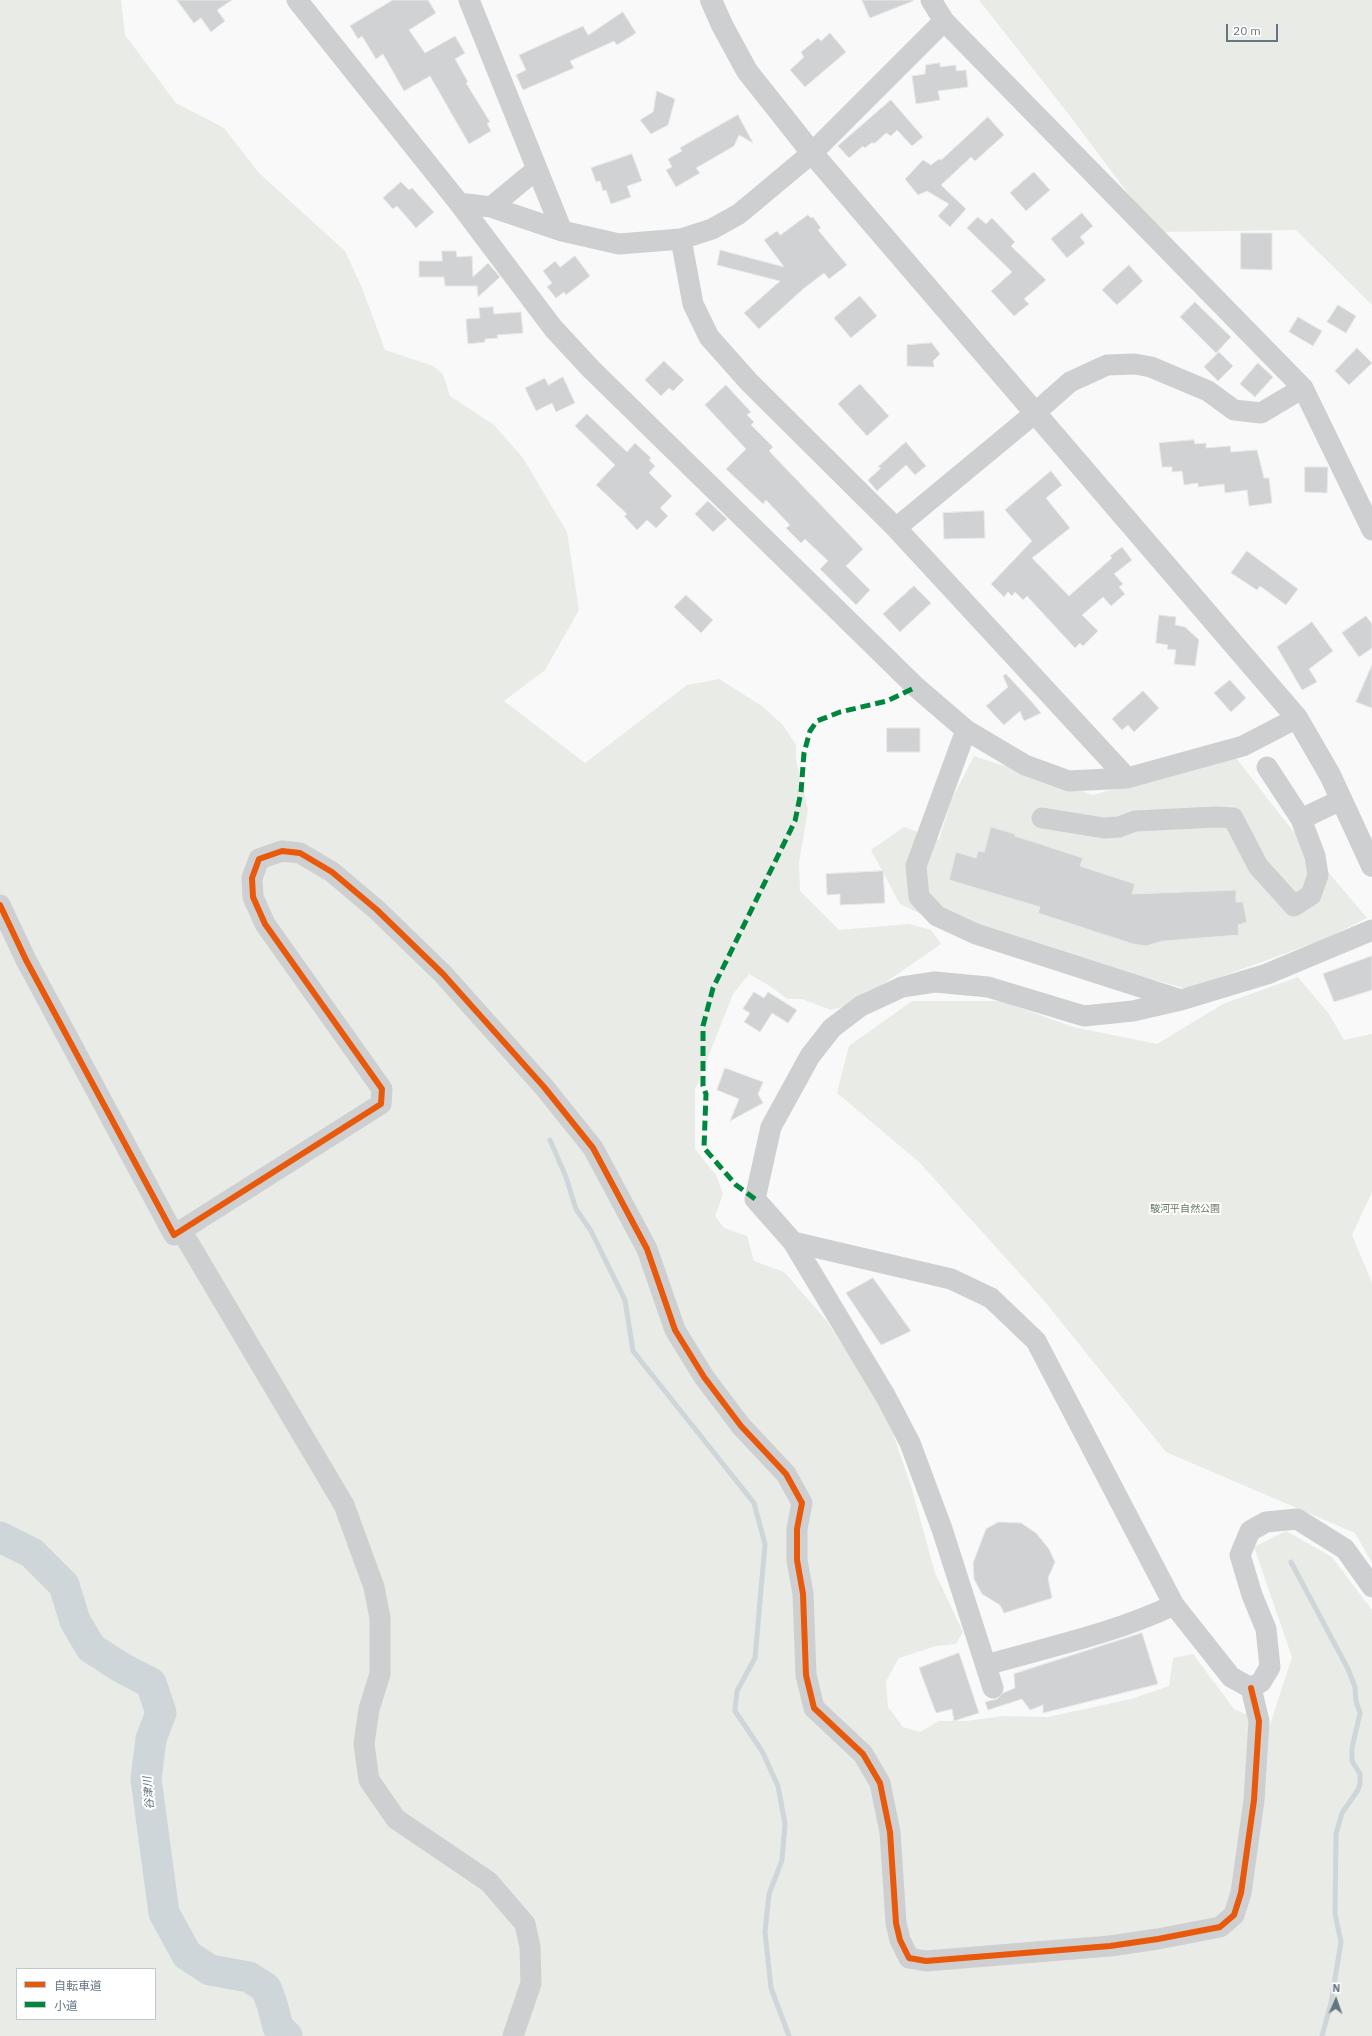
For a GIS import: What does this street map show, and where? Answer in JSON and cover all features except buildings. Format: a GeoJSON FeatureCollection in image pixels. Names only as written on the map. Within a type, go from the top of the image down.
{"type":"FeatureCollection","features":[{"type":"Feature","properties":{"kind":"street"},"geometry":{"type":"LineString","coordinates":[[297,0],[459,203],[553,328],[591,369],[916,687],[966,730],[1025,765],[1069,781],[1127,778],[1243,746],[1297,718]]}},
{"type":"Feature","properties":{"kind":"street"},"geometry":{"type":"LineString","coordinates":[[469,0],[562,231]]}},
{"type":"Feature","properties":{"kind":"street"},"geometry":{"type":"LineString","coordinates":[[711,0],[722,25],[747,71],[812,153],[1297,718],[1330,775],[1372,866]]}},
{"type":"Feature","properties":{"kind":"street"},"geometry":{"type":"LineString","coordinates":[[931,0],[944,22],[1304,388],[1372,530]]}},
{"type":"Feature","properties":{"kind":"street"},"geometry":{"type":"LineString","coordinates":[[459,203],[491,207],[562,231],[619,244],[681,240],[712,229],[739,214],[812,153],[944,22]]}},
{"type":"Feature","properties":{"kind":"street"},"geometry":{"type":"LineString","coordinates":[[491,207],[537,169]]}},
{"type":"Feature","properties":{"kind":"street"},"geometry":{"type":"LineString","coordinates":[[681,240],[693,304],[709,337],[749,382],[896,528],[1127,778]]}},
{"type":"Feature","properties":{"kind":"street"},"geometry":{"type":"LineString","coordinates":[[896,528],[1035,413],[1070,382],[1108,365],[1135,364],[1151,367],[1208,392],[1234,410],[1261,413],[1304,388]]}},
{"type":"Feature","properties":{"kind":"street"},"geometry":{"type":"LineString","coordinates":[[966,730],[916,866],[919,897],[937,916],[976,934],[1181,1000]]}},
{"type":"Feature","properties":{"kind":"street"},"geometry":{"type":"LineString","coordinates":[[1042,818],[1104,828],[1118,827],[1135,821],[1216,817],[1233,818],[1258,866],[1294,906],[1311,895],[1318,875],[1315,856],[1301,819],[1267,767]]}},
{"type":"Feature","properties":{"kind":"street"},"geometry":{"type":"LineString","coordinates":[[1301,819],[1341,800]]}},
{"type":"Feature","properties":{"kind":"street"},"geometry":{"type":"LineString","coordinates":[[0,905],[26,960],[174,1235],[381,1104],[382,1089],[265,924],[253,897],[252,878],[259,859],[282,851],[300,853],[332,872],[360,896],[443,974],[544,1087],[593,1148],[647,1249],[675,1330],[704,1378],[741,1426],[786,1474],[799,1497],[802,1503],[797,1529],[797,1560],[803,1594],[806,1675],[814,1708],[863,1754],[880,1783],[890,1832],[896,1923],[900,1940],[908,1958],[926,1961],[1110,1946],[1196,1933],[1220,1927],[1234,1915],[1241,1893],[1254,1800],[1259,1721],[1251,1688],[1230,1677],[1174,1605],[1036,1341],[991,1298],[951,1279],[793,1242]]}},
{"type":"Feature","properties":{"kind":"street"},"geometry":{"type":"LineString","coordinates":[[993,1688],[942,1529],[910,1443],[886,1398],[793,1242],[755,1199],[771,1127],[810,1056],[832,1028],[861,1006],[902,987],[935,982],[988,987],[1084,1016],[1133,1011],[1181,1000],[1267,974],[1372,930]]}},
{"type":"Feature","properties":{"kind":"street"},"geometry":{"type":"LineString","coordinates":[[181,1230],[344,1505],[362,1551],[374,1587],[380,1618],[380,1674],[369,1709],[364,1744],[369,1780],[396,1819],[489,1882],[525,1924],[530,1947],[531,1983],[513,2036]]}},
{"type":"Feature","properties":{"kind":"street"},"geometry":{"type":"LineString","coordinates":[[1251,1688],[1261,1682],[1270,1667],[1266,1629],[1252,1595],[1240,1555],[1250,1531],[1266,1522],[1297,1519],[1345,1550],[1372,1587]]}},
{"type":"Feature","properties":{"kind":"street"},"geometry":{"type":"LineString","coordinates":[[986,1665],[1103,1632],[1156,1614],[1174,1605]]}},
{"type":"Feature","properties":{"kind":"green space"},"geometry":{"type":"Polygon","coordinates":[[[0,0],[121,0],[125,35],[176,103],[224,128],[259,173],[345,251],[362,288],[385,350],[433,366],[443,374],[450,396],[494,425],[523,458],[567,532],[579,610],[545,670],[504,701],[585,763],[687,685],[719,679],[762,706],[783,725],[796,745],[796,760],[808,810],[799,862],[800,891],[839,930],[909,924],[931,930],[941,944],[856,1003],[831,1010],[802,999],[787,999],[770,986],[749,974],[733,994],[695,1090],[695,1149],[716,1175],[723,1194],[715,1216],[724,1228],[747,1236],[754,1261],[784,1272],[826,1320],[867,1383],[890,1425],[911,1486],[935,1573],[963,1632],[956,1644],[936,1646],[899,1658],[886,1681],[888,1707],[903,1727],[920,1732],[939,1721],[966,1721],[1004,1716],[1048,1717],[1131,1699],[1169,1686],[1173,1658],[1193,1654],[1234,1709],[1270,1725],[1292,1657],[1254,1547],[1286,1531],[1332,1557],[1372,1610],[1372,2036],[0,2036],[0,0]]]}},
{"type":"Feature","properties":{"kind":"green space"},"geometry":{"type":"Polygon","coordinates":[[[979,0],[1372,0],[1372,305],[1296,230],[1157,232],[1070,116],[979,0]]]}},
{"type":"Feature","properties":{"kind":"green space"},"geometry":{"type":"Polygon","coordinates":[[[1233,754],[1285,821],[1367,918],[1325,939],[1187,989],[927,917],[900,904],[871,850],[904,827],[939,840],[951,801],[974,756],[1093,795],[1233,754]]]}},
{"type":"Feature","properties":{"kind":"green space","name":"駿河平自然公園"},"geometry":{"type":"Polygon","coordinates":[[[1298,977],[1329,1014],[1344,1040],[1372,1034],[1372,1192],[1352,1235],[1372,1283],[1372,1563],[1355,1533],[1166,1452],[1041,1297],[919,1162],[837,1093],[849,1046],[912,1001],[1001,1001],[1073,1027],[1157,1044],[1223,1004],[1298,977]]]}},
{"type":"Feature","properties":{"kind":"waterway"},"geometry":{"type":"LineString","coordinates":[[550,1140],[566,1177],[576,1209],[591,1231],[625,1300],[633,1351],[754,1503],[765,1544],[755,1658],[737,1691],[735,1711],[762,1751],[778,1786],[785,1824],[782,1860],[769,1894],[765,1932],[771,1988],[789,2036]]}},
{"type":"Feature","properties":{"kind":"waterway","name":"谷津川"},"geometry":{"type":"LineString","coordinates":[[0,1537],[32,1553],[64,1585],[75,1621],[91,1648],[122,1668],[151,1683],[161,1713],[151,1739],[146,1779],[164,1913],[187,1955],[210,1970],[249,1977],[266,1988],[278,2027],[287,2036]]}},
{"type":"Feature","properties":{"kind":"waterway"},"geometry":{"type":"LineString","coordinates":[[1291,1562],[1348,1669],[1355,1687],[1356,1701],[1360,1713],[1352,1748],[1352,1761],[1360,1774],[1360,1784],[1358,1790],[1342,1813],[1336,1834],[1335,1914],[1341,1942],[1331,2003],[1322,2036]]}},
{"type":"Feature","properties":{"kind":"marked path"},"geometry":{"type":"LineString","coordinates":[[755,1199],[736,1185],[704,1148],[706,1094],[703,1086],[703,1026],[713,988],[795,821],[801,792],[804,753],[810,731],[817,721],[840,712],[887,701],[916,687]]}},
{"type":"Feature","properties":{"kind":"cycle path"},"geometry":{"type":"LineString","coordinates":[[0,905],[26,960],[174,1235],[381,1104],[382,1089],[265,924],[253,897],[252,878],[259,859],[282,851],[300,853],[332,872],[377,910],[443,974],[544,1087],[593,1148],[647,1249],[675,1330],[704,1377],[741,1426],[786,1474],[802,1503],[797,1529],[797,1560],[803,1594],[806,1675],[814,1708],[863,1754],[880,1783],[890,1832],[896,1923],[900,1940],[909,1958],[926,1961],[1110,1946],[1158,1939],[1220,1927],[1234,1915],[1241,1893],[1254,1800],[1259,1721],[1251,1688]]}}]}
